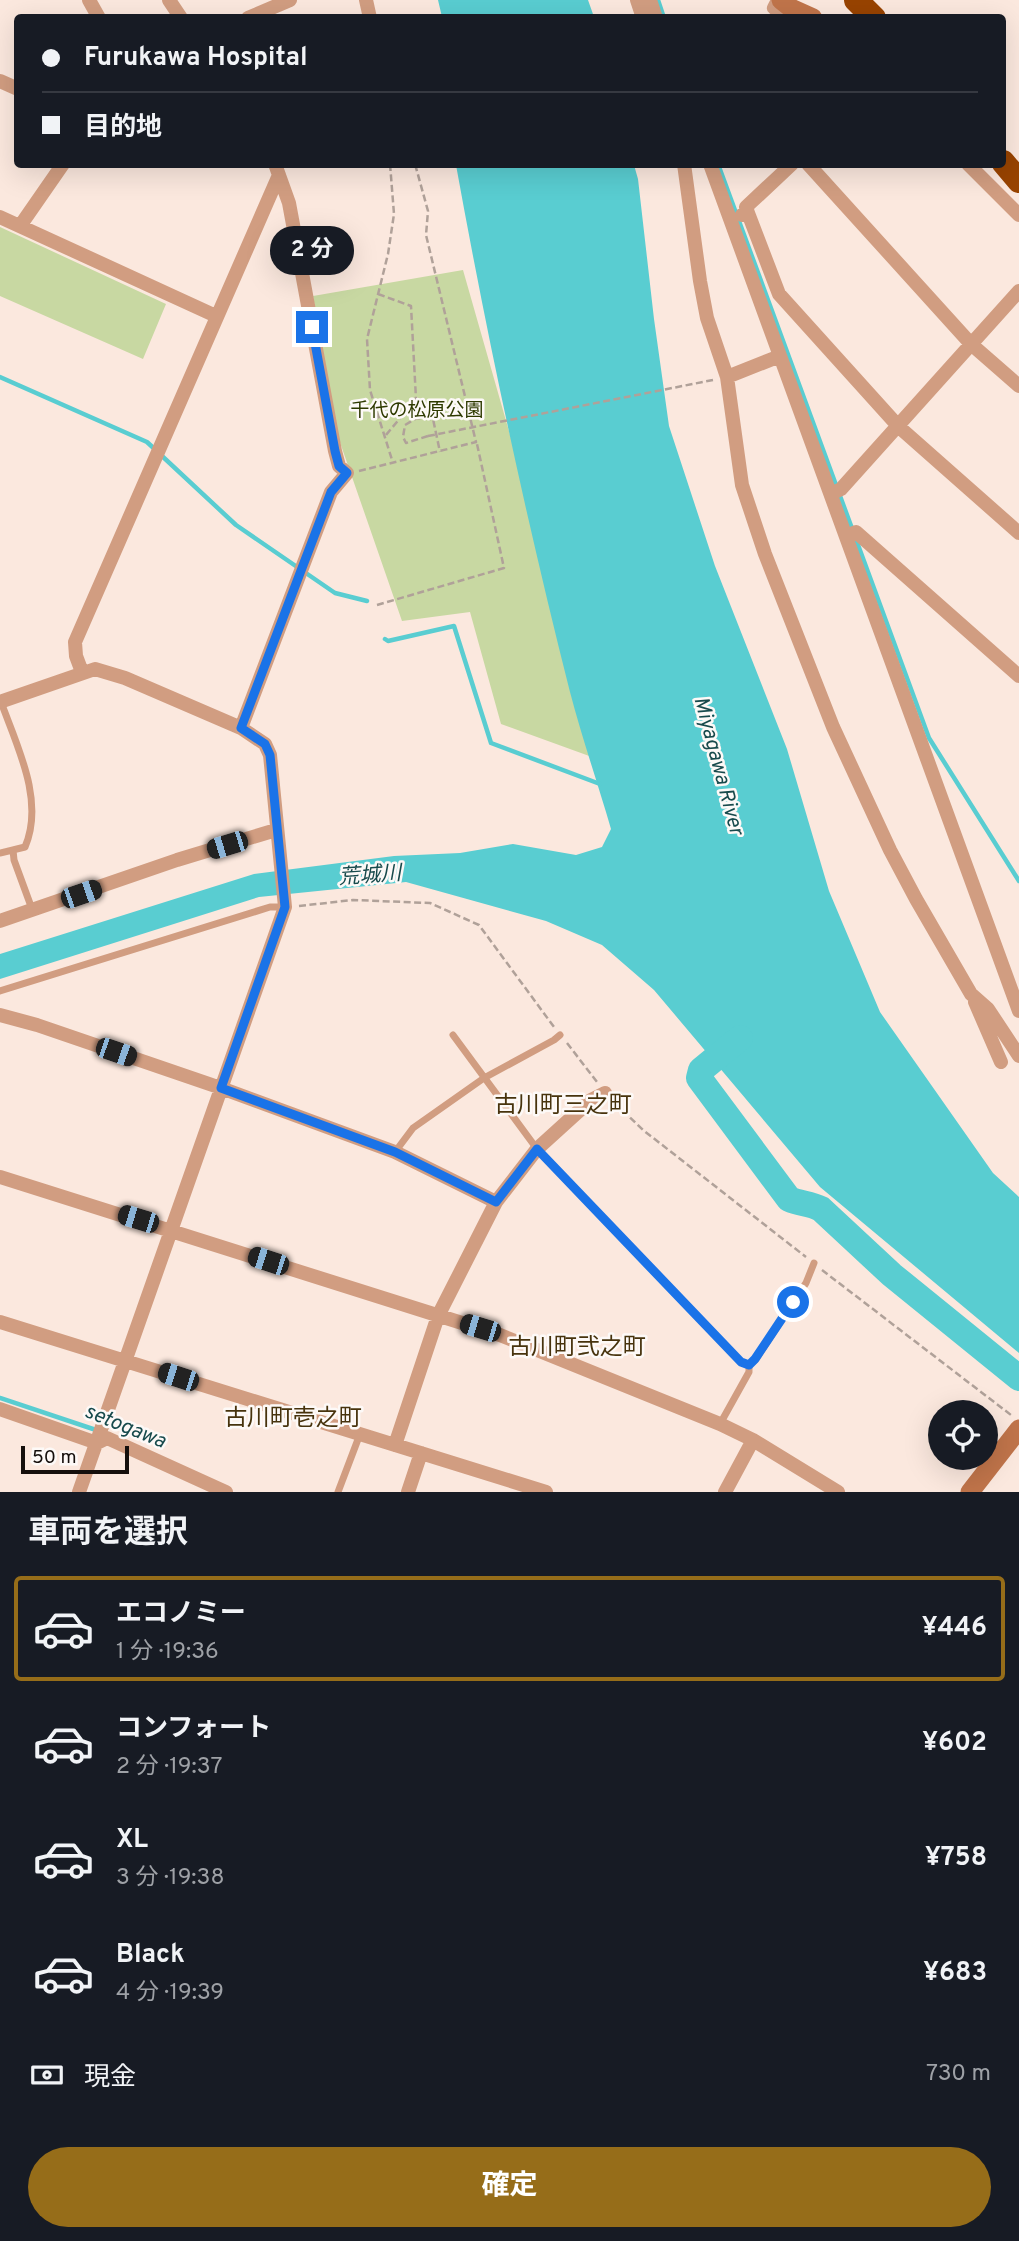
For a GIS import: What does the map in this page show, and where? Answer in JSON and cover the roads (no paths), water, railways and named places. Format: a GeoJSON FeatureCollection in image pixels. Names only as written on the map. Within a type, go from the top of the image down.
{"type":"FeatureCollection","features":[{"type":"Feature","properties":{"kind":"main road"},"geometry":{"type":"LineString","coordinates":[[779,0],[804,14]]}},
{"type":"Feature","properties":{"kind":"main road"},"geometry":{"type":"LineString","coordinates":[[970,1492],[1016,1424]]}},
{"type":"Feature","properties":{"kind":"street"},"geometry":{"type":"LineString","coordinates":[[255,14],[271,4],[290,0]]}},
{"type":"Feature","properties":{"kind":"street"},"geometry":{"type":"LineString","coordinates":[[779,0],[774,8],[782,14]]}},
{"type":"Feature","properties":{"kind":"street"},"geometry":{"type":"LineString","coordinates":[[20,226],[60,168]]}},
{"type":"Feature","properties":{"kind":"street"},"geometry":{"type":"LineString","coordinates":[[685,168],[700,281],[745,499],[853,773],[916,900],[971,994],[1001,1062]]}},
{"type":"Feature","properties":{"kind":"street"},"geometry":{"type":"LineString","coordinates":[[712,168],[779,294],[899,426],[1019,533]]}},
{"type":"Feature","properties":{"kind":"street"},"geometry":{"type":"LineString","coordinates":[[739,217],[788,168]]}},
{"type":"Feature","properties":{"kind":"street"},"geometry":{"type":"LineString","coordinates":[[812,168],[971,344],[1019,386]]}},
{"type":"Feature","properties":{"kind":"street"},"geometry":{"type":"LineString","coordinates":[[972,168],[1019,215]]}},
{"type":"Feature","properties":{"kind":"street"},"geometry":{"type":"LineString","coordinates":[[82,672],[76,656],[75,642],[277,170]]}},
{"type":"Feature","properties":{"kind":"street"},"geometry":{"type":"LineString","coordinates":[[241,728],[331,492],[347,473],[339,466],[335,451],[289,203],[277,170]]}},
{"type":"Feature","properties":{"kind":"street"},"geometry":{"type":"LineString","coordinates":[[0,217],[216,316]]}},
{"type":"Feature","properties":{"kind":"street"},"geometry":{"type":"LineString","coordinates":[[739,217],[780,356],[835,492],[1019,1012]]}},
{"type":"Feature","properties":{"kind":"street"},"geometry":{"type":"LineString","coordinates":[[835,492],[899,426],[1019,291]]}},
{"type":"Feature","properties":{"kind":"street"},"geometry":{"type":"LineString","coordinates":[[720,379],[780,356]]}},
{"type":"Feature","properties":{"kind":"street"},"geometry":{"type":"LineString","coordinates":[[850,535],[1019,676]]}},
{"type":"Feature","properties":{"kind":"street"},"geometry":{"type":"LineString","coordinates":[[1,702],[82,672],[103,670],[241,728],[265,744],[270,755],[285,907],[79,1492]]}},
{"type":"Feature","properties":{"kind":"street"},"geometry":{"type":"LineString","coordinates":[[0,921],[177,860],[277,834]]}},
{"type":"Feature","properties":{"kind":"street"},"geometry":{"type":"LineString","coordinates":[[971,994],[988,1009],[1019,1056]]}},
{"type":"Feature","properties":{"kind":"street"},"geometry":{"type":"LineString","coordinates":[[0,1015],[37,1025],[221,1088],[395,1152],[496,1202]]}},
{"type":"Feature","properties":{"kind":"street"},"geometry":{"type":"LineString","coordinates":[[395,1445],[438,1316],[496,1202],[537,1149],[591,1100],[605,1093]]}},
{"type":"Feature","properties":{"kind":"street"},"geometry":{"type":"LineString","coordinates":[[0,1177],[500,1335],[720,1424],[753,1440],[838,1492]]}},
{"type":"Feature","properties":{"kind":"street"},"geometry":{"type":"LineString","coordinates":[[0,1322],[546,1492]]}},
{"type":"Feature","properties":{"kind":"street"},"geometry":{"type":"LineString","coordinates":[[0,1409],[107,1438],[226,1492]]}},
{"type":"Feature","properties":{"kind":"street"},"geometry":{"type":"LineString","coordinates":[[725,1492],[753,1440]]}},
{"type":"Feature","properties":{"kind":"street"},"geometry":{"type":"LineString","coordinates":[[408,1492],[421,1452]]}},
{"type":"Feature","properties":{"kind":"lane"},"geometry":{"type":"LineString","coordinates":[[0,852],[25,848],[30,836],[32,798],[27,775],[1,702]]}},
{"type":"Feature","properties":{"kind":"lane"},"geometry":{"type":"LineString","coordinates":[[13,850],[14,860],[33,910]]}},
{"type":"Feature","properties":{"kind":"lane"},"geometry":{"type":"LineString","coordinates":[[0,991],[270,907],[285,907]]}},
{"type":"Feature","properties":{"kind":"lane"},"geometry":{"type":"LineString","coordinates":[[453,1035],[537,1149],[741,1362],[749,1365]]}},
{"type":"Feature","properties":{"kind":"lane"},"geometry":{"type":"LineString","coordinates":[[395,1152],[413,1128],[484,1078],[560,1035]]}},
{"type":"Feature","properties":{"kind":"lane"},"geometry":{"type":"LineString","coordinates":[[720,1424],[749,1372],[749,1365],[806,1283],[814,1263]]}},
{"type":"Feature","properties":{"kind":"lane"},"geometry":{"type":"LineString","coordinates":[[338,1492],[360,1433]]}},
{"type":"Feature","properties":{"kind":"water"},"geometry":{"type":"Polygon","coordinates":[[[438,0],[588,0],[593,14],[441,14],[438,0]]]}},
{"type":"Feature","properties":{"kind":"water"},"geometry":{"type":"Polygon","coordinates":[[[457,168],[635,168],[669,426],[715,566],[787,749],[829,891],[880,1012],[993,1173],[1019,1197],[1019,1353],[820,1187],[654,990],[602,945],[546,921],[406,882],[259,897],[0,979],[0,954],[254,874],[394,856],[460,853],[513,844],[576,855],[602,847],[611,829],[575,709],[538,561],[481,298],[457,168]]]}},
{"type":"Feature","properties":{"kind":"waterway"},"geometry":{"type":"LineString","coordinates":[[658,0],[663,14]]}},
{"type":"Feature","properties":{"kind":"waterway"},"geometry":{"type":"LineString","coordinates":[[719,168],[929,738],[1019,881]]}},
{"type":"Feature","properties":{"kind":"waterway"},"geometry":{"type":"LineString","coordinates":[[0,377],[147,442],[236,525],[335,593],[367,601]]}},
{"type":"Feature","properties":{"kind":"waterway"},"geometry":{"type":"LineString","coordinates":[[385,639],[388,641],[454,626],[491,743],[600,784]]}},
{"type":"Feature","properties":{"kind":"waterway"},"geometry":{"type":"LineString","coordinates":[[740,1038],[701,1070],[699,1078],[789,1199],[821,1209],[892,1275],[1019,1378]]}},
{"type":"Feature","properties":{"kind":"waterway","name":"setogawa"},"geometry":{"type":"LineString","coordinates":[[0,1398],[99,1431]]}},
{"type":"Feature","properties":{"kind":"district","name":"古川町三之町"},"geometry":{"type":"Point","coordinates":[563,1106]}},
{"type":"Feature","properties":{"kind":"district","name":"古川町弐之町"},"geometry":{"type":"Point","coordinates":[577,1348]}},
{"type":"Feature","properties":{"kind":"district","name":"古川町壱之町"},"geometry":{"type":"Point","coordinates":[293,1419]}},
{"type":"Feature","properties":{"kind":"park label","name":"千代の松原公園"},"geometry":{"type":"Point","coordinates":[417,411]}},
{"type":"Feature","properties":{"kind":"water label","name":"Miyagawa River"},"geometry":{"type":"Point","coordinates":[718,766]}},
{"type":"Feature","properties":{"kind":"water label","name":"荒城川"},"geometry":{"type":"Point","coordinates":[370,876]}}]}
